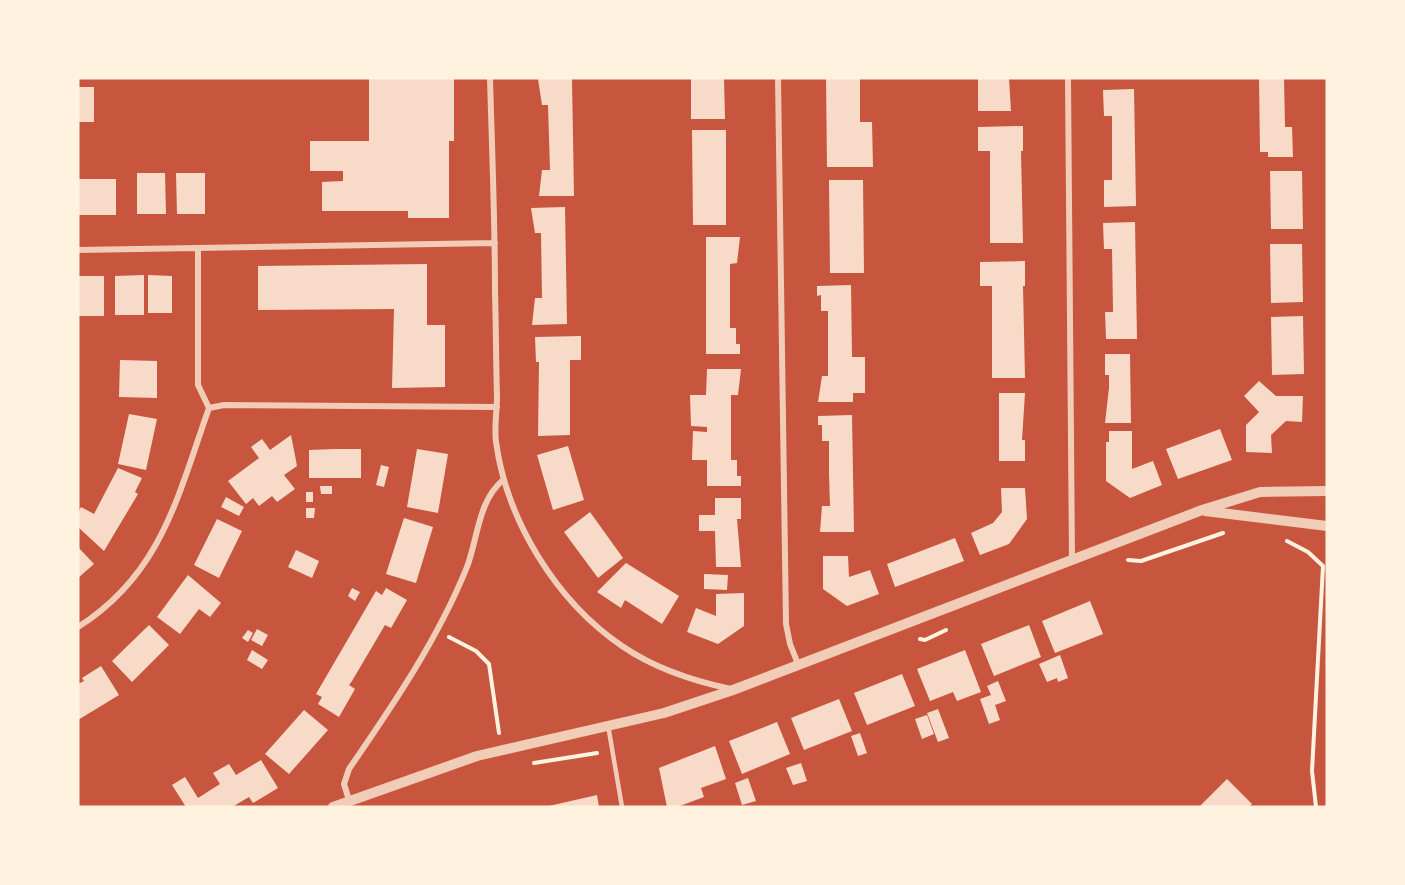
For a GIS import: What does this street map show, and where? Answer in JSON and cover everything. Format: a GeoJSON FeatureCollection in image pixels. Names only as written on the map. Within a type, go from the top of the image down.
{"type":"FeatureCollection","features":[{"type":"Feature","properties":{"kind":"street"},"geometry":{"type":"LineString","coordinates":[[490,78],[495,243],[496,440],[503,480],[517,518],[544,565],[585,616],[622,646],[658,665],[700,682],[733,690]]}},
{"type":"Feature","properties":{"kind":"street"},"geometry":{"type":"LineString","coordinates":[[778,78],[786,624],[790,644],[798,664]]}},
{"type":"Feature","properties":{"kind":"street"},"geometry":{"type":"LineString","coordinates":[[1068,78],[1072,562]]}},
{"type":"Feature","properties":{"kind":"street"},"geometry":{"type":"LineString","coordinates":[[78,250],[495,243]]}},
{"type":"Feature","properties":{"kind":"street"},"geometry":{"type":"LineString","coordinates":[[78,627],[100,613],[130,584],[152,551],[174,512],[209,408],[198,385],[198,248]]}},
{"type":"Feature","properties":{"kind":"street"},"geometry":{"type":"LineString","coordinates":[[209,408],[224,405],[497,407]]}},
{"type":"Feature","properties":{"kind":"street"},"geometry":{"type":"LineString","coordinates":[[349,800],[344,784],[349,769],[408,683],[467,567],[486,501],[494,488],[503,480]]}},
{"type":"Feature","properties":{"kind":"street"},"geometry":{"type":"LineString","coordinates":[[333,807],[477,756],[664,714],[1072,562],[1202,510],[1260,492],[1327,491]]}},
{"type":"Feature","properties":{"kind":"street"},"geometry":{"type":"LineString","coordinates":[[1202,510],[1327,526]]}},
{"type":"Feature","properties":{"kind":"lane"},"geometry":{"type":"LineString","coordinates":[[608,726],[622,807]]}},
{"type":"Feature","properties":{"kind":"path"},"geometry":{"type":"LineString","coordinates":[[1316,807],[1312,771],[1323,566]]}},
{"type":"Feature","properties":{"kind":"path"},"geometry":{"type":"LineString","coordinates":[[436,629],[476,651],[489,664],[496,726],[505,749]]}},
{"type":"Feature","properties":{"kind":"building"},"geometry":{"type":"Polygon","coordinates":[[[369,78],[454,78],[454,141],[449,141],[449,218],[408,218],[408,211],[322,211],[322,182],[343,181],[343,171],[310,171],[310,141],[369,141],[369,78]]]}},
{"type":"Feature","properties":{"kind":"building"},"geometry":{"type":"Polygon","coordinates":[[[691,78],[724,78],[725,119],[691,119],[691,78]]]}},
{"type":"Feature","properties":{"kind":"building"},"geometry":{"type":"Polygon","coordinates":[[[826,78],[860,78],[860,122],[872,122],[873,167],[827,167],[826,78]]]}},
{"type":"Feature","properties":{"kind":"building"},"geometry":{"type":"Polygon","coordinates":[[[978,78],[1009,78],[1011,111],[978,111],[978,78]]]}},
{"type":"Feature","properties":{"kind":"building"},"geometry":{"type":"Polygon","coordinates":[[[1259,78],[1284,78],[1285,127],[1292,127],[1293,157],[1268,157],[1268,152],[1260,152],[1259,78]]]}},
{"type":"Feature","properties":{"kind":"building"},"geometry":{"type":"Polygon","coordinates":[[[538,79],[572,79],[574,196],[539,196],[542,170],[550,170],[548,105],[542,105],[538,79]]]}},
{"type":"Feature","properties":{"kind":"building"},"geometry":{"type":"Polygon","coordinates":[[[78,87],[94,87],[94,122],[78,122],[78,87]]]}},
{"type":"Feature","properties":{"kind":"building"},"geometry":{"type":"Polygon","coordinates":[[[1134,89],[1136,206],[1104,207],[1104,180],[1112,180],[1112,116],[1104,116],[1103,90],[1134,89]]]}},
{"type":"Feature","properties":{"kind":"building"},"geometry":{"type":"Polygon","coordinates":[[[1023,126],[1023,151],[1021,151],[1023,243],[990,243],[990,151],[978,151],[978,127],[1023,126]]]}},
{"type":"Feature","properties":{"kind":"building"},"geometry":{"type":"Polygon","coordinates":[[[692,130],[726,130],[726,225],[693,225],[692,130]]]}},
{"type":"Feature","properties":{"kind":"building"},"geometry":{"type":"Polygon","coordinates":[[[1270,171],[1302,171],[1303,229],[1271,229],[1270,171]]]}},
{"type":"Feature","properties":{"kind":"building"},"geometry":{"type":"Polygon","coordinates":[[[137,173],[165,173],[166,214],[137,214],[137,173]]]}},
{"type":"Feature","properties":{"kind":"building"},"geometry":{"type":"Polygon","coordinates":[[[176,173],[205,173],[205,214],[177,214],[176,173]]]}},
{"type":"Feature","properties":{"kind":"building"},"geometry":{"type":"Polygon","coordinates":[[[78,179],[116,179],[116,215],[78,215],[78,179]]]}},
{"type":"Feature","properties":{"kind":"building"},"geometry":{"type":"Polygon","coordinates":[[[829,180],[863,180],[864,273],[830,273],[829,180]]]}},
{"type":"Feature","properties":{"kind":"building"},"geometry":{"type":"Polygon","coordinates":[[[565,207],[567,324],[532,325],[535,298],[542,298],[541,233],[535,233],[531,208],[565,207]]]}},
{"type":"Feature","properties":{"kind":"building"},"geometry":{"type":"Polygon","coordinates":[[[1135,222],[1137,339],[1106,339],[1105,312],[1113,312],[1112,249],[1104,249],[1103,223],[1135,222]]]}},
{"type":"Feature","properties":{"kind":"building"},"geometry":{"type":"Polygon","coordinates":[[[706,237],[740,237],[737,263],[730,264],[730,328],[736,328],[736,344],[740,344],[740,354],[706,354],[706,237]]]}},
{"type":"Feature","properties":{"kind":"building"},"geometry":{"type":"Polygon","coordinates":[[[1270,244],[1302,244],[1303,302],[1271,303],[1270,244]]]}},
{"type":"Feature","properties":{"kind":"building"},"geometry":{"type":"Polygon","coordinates":[[[1025,261],[1025,286],[1023,286],[1025,378],[992,378],[992,286],[980,286],[980,262],[1025,261]]]}},
{"type":"Feature","properties":{"kind":"building"},"geometry":{"type":"Polygon","coordinates":[[[427,264],[427,325],[445,325],[445,387],[392,388],[394,309],[258,310],[258,266],[427,264]]]}},
{"type":"Feature","properties":{"kind":"building"},"geometry":{"type":"Polygon","coordinates":[[[144,275],[144,315],[115,315],[115,276],[144,275]]]}},
{"type":"Feature","properties":{"kind":"building"},"geometry":{"type":"Polygon","coordinates":[[[148,275],[172,276],[172,313],[148,313],[148,275]]]}},
{"type":"Feature","properties":{"kind":"building"},"geometry":{"type":"Polygon","coordinates":[[[78,276],[104,276],[104,316],[78,316],[78,276]]]}},
{"type":"Feature","properties":{"kind":"building"},"geometry":{"type":"Polygon","coordinates":[[[851,285],[852,357],[865,357],[865,393],[853,393],[853,402],[818,402],[822,376],[828,376],[828,311],[821,311],[821,295],[817,296],[817,286],[851,285]]]}},
{"type":"Feature","properties":{"kind":"building"},"geometry":{"type":"Polygon","coordinates":[[[1303,316],[1304,374],[1272,375],[1271,317],[1303,316]]]}},
{"type":"Feature","properties":{"kind":"building"},"geometry":{"type":"Polygon","coordinates":[[[581,336],[581,360],[570,360],[570,435],[538,436],[539,362],[536,362],[535,337],[581,336]]]}},
{"type":"Feature","properties":{"kind":"building"},"geometry":{"type":"Polygon","coordinates":[[[1105,354],[1130,354],[1131,423],[1105,423],[1109,375],[1105,375],[1105,354]]]}},
{"type":"Feature","properties":{"kind":"building"},"geometry":{"type":"Polygon","coordinates":[[[120,360],[157,361],[157,398],[119,397],[120,360]]]}},
{"type":"Feature","properties":{"kind":"building"},"geometry":{"type":"Polygon","coordinates":[[[707,369],[741,369],[738,395],[731,395],[731,460],[737,460],[737,476],[741,476],[741,486],[707,486],[707,460],[692,460],[693,431],[707,432],[707,427],[691,426],[690,395],[706,395],[707,369]]]}},
{"type":"Feature","properties":{"kind":"building"},"geometry":{"type":"Polygon","coordinates":[[[1259,381],[1276,396],[1303,396],[1302,422],[1286,421],[1271,435],[1272,453],[1246,452],[1246,425],[1259,412],[1244,396],[1259,381]]]}},
{"type":"Feature","properties":{"kind":"building"},"geometry":{"type":"Polygon","coordinates":[[[999,393],[1025,393],[1022,440],[1025,440],[1025,461],[999,461],[999,393]]]}},
{"type":"Feature","properties":{"kind":"building"},"geometry":{"type":"Polygon","coordinates":[[[129,414],[157,419],[146,470],[118,464],[129,414]]]}},
{"type":"Feature","properties":{"kind":"building"},"geometry":{"type":"Polygon","coordinates":[[[852,415],[854,532],[820,532],[822,506],[830,506],[829,441],[822,441],[822,425],[818,425],[818,416],[852,415]]]}},
{"type":"Feature","properties":{"kind":"building"},"geometry":{"type":"Polygon","coordinates":[[[1220,429],[1232,460],[1178,479],[1166,449],[1220,429]]]}},
{"type":"Feature","properties":{"kind":"building"},"geometry":{"type":"Polygon","coordinates":[[[1109,431],[1132,431],[1132,469],[1153,461],[1162,485],[1130,498],[1106,481],[1106,442],[1109,442],[1109,431]]]}},
{"type":"Feature","properties":{"kind":"building"},"geometry":{"type":"Polygon","coordinates":[[[291,435],[297,466],[284,475],[295,489],[277,502],[272,496],[259,506],[253,498],[246,504],[228,481],[259,458],[251,447],[262,439],[270,450],[291,435]]]}},
{"type":"Feature","properties":{"kind":"building"},"geometry":{"type":"Polygon","coordinates":[[[568,446],[584,500],[553,510],[537,455],[568,446]]]}},
{"type":"Feature","properties":{"kind":"building"},"geometry":{"type":"Polygon","coordinates":[[[361,449],[361,478],[309,478],[309,450],[361,449]]]}},
{"type":"Feature","properties":{"kind":"building"},"geometry":{"type":"Polygon","coordinates":[[[417,449],[448,454],[438,513],[407,507],[417,449]]]}},
{"type":"Feature","properties":{"kind":"building"},"geometry":{"type":"Polygon","coordinates":[[[381,465],[389,467],[384,487],[376,485],[381,465]]]}},
{"type":"Feature","properties":{"kind":"building"},"geometry":{"type":"Polygon","coordinates":[[[118,468],[142,478],[135,492],[138,494],[104,551],[78,527],[78,513],[81,507],[94,514],[118,468]]]}},
{"type":"Feature","properties":{"kind":"building"},"geometry":{"type":"Polygon","coordinates":[[[320,486],[332,486],[332,494],[321,494],[320,486]]]}},
{"type":"Feature","properties":{"kind":"building"},"geometry":{"type":"Polygon","coordinates":[[[1001,488],[1025,488],[1027,519],[1009,544],[980,555],[971,533],[993,523],[1002,512],[1001,488]]]}},
{"type":"Feature","properties":{"kind":"building"},"geometry":{"type":"Polygon","coordinates":[[[306,492],[313,492],[313,502],[306,502],[306,492]]]}},
{"type":"Feature","properties":{"kind":"building"},"geometry":{"type":"Polygon","coordinates":[[[226,497],[244,507],[239,516],[221,507],[226,497]]]}},
{"type":"Feature","properties":{"kind":"building"},"geometry":{"type":"Polygon","coordinates":[[[715,498],[741,498],[741,519],[737,519],[741,567],[716,567],[715,531],[699,531],[699,515],[715,515],[715,498]]]}},
{"type":"Feature","properties":{"kind":"building"},"geometry":{"type":"Polygon","coordinates":[[[306,508],[315,508],[314,518],[306,518],[306,508]]]}},
{"type":"Feature","properties":{"kind":"building"},"geometry":{"type":"Polygon","coordinates":[[[590,512],[623,558],[598,578],[564,532],[590,512]]]}},
{"type":"Feature","properties":{"kind":"building"},"geometry":{"type":"Polygon","coordinates":[[[404,518],[433,527],[416,583],[386,574],[404,518]]]}},
{"type":"Feature","properties":{"kind":"building"},"geometry":{"type":"Polygon","coordinates":[[[217,519],[242,531],[219,578],[194,565],[217,519]]]}},
{"type":"Feature","properties":{"kind":"building"},"geometry":{"type":"Polygon","coordinates":[[[955,538],[964,561],[895,587],[887,564],[955,538]]]}},
{"type":"Feature","properties":{"kind":"building"},"geometry":{"type":"Polygon","coordinates":[[[78,547],[94,564],[78,578],[78,547]]]}},
{"type":"Feature","properties":{"kind":"building"},"geometry":{"type":"Polygon","coordinates":[[[296,550],[319,561],[312,578],[288,567],[296,550]]]}},
{"type":"Feature","properties":{"kind":"building"},"geometry":{"type":"Polygon","coordinates":[[[823,556],[848,556],[849,577],[870,570],[879,594],[847,606],[823,589],[823,556]]]}},
{"type":"Feature","properties":{"kind":"building"},"geometry":{"type":"Polygon","coordinates":[[[626,563],[679,596],[662,624],[625,600],[621,608],[597,592],[626,563]]]}},
{"type":"Feature","properties":{"kind":"building"},"geometry":{"type":"Polygon","coordinates":[[[704,574],[728,575],[727,590],[704,589],[704,574]]]}},
{"type":"Feature","properties":{"kind":"building"},"geometry":{"type":"Polygon","coordinates":[[[188,575],[221,603],[210,617],[199,609],[180,634],[157,617],[188,575]]]}},
{"type":"Feature","properties":{"kind":"building"},"geometry":{"type":"Polygon","coordinates":[[[352,588],[360,592],[355,601],[348,596],[352,588]]]}},
{"type":"Feature","properties":{"kind":"building"},"geometry":{"type":"Polygon","coordinates":[[[386,588],[407,600],[391,628],[385,625],[349,685],[355,689],[339,717],[318,704],[322,697],[316,694],[376,591],[382,595],[386,588]]]}},
{"type":"Feature","properties":{"kind":"building"},"geometry":{"type":"Polygon","coordinates":[[[744,593],[744,626],[718,644],[687,632],[696,608],[716,616],[716,594],[744,593]]]}},
{"type":"Feature","properties":{"kind":"building"},"geometry":{"type":"Polygon","coordinates":[[[1090,601],[1103,634],[1055,653],[1042,621],[1090,601]]]}},
{"type":"Feature","properties":{"kind":"building"},"geometry":{"type":"Polygon","coordinates":[[[149,625],[169,645],[132,682],[112,661],[149,625]]]}},
{"type":"Feature","properties":{"kind":"building"},"geometry":{"type":"Polygon","coordinates":[[[1029,625],[1041,657],[994,676],[981,644],[1029,625]]]}},
{"type":"Feature","properties":{"kind":"building"},"geometry":{"type":"Polygon","coordinates":[[[257,629],[268,635],[262,646],[251,640],[257,629]]]}},
{"type":"Feature","properties":{"kind":"building"},"geometry":{"type":"Polygon","coordinates":[[[248,630],[253,633],[248,642],[242,638],[248,630]]]}},
{"type":"Feature","properties":{"kind":"building"},"geometry":{"type":"Polygon","coordinates":[[[252,650],[268,660],[262,669],[247,660],[252,650]]]}},
{"type":"Feature","properties":{"kind":"building"},"geometry":{"type":"Polygon","coordinates":[[[965,650],[981,692],[957,701],[953,692],[930,701],[917,669],[965,650]]]}},
{"type":"Feature","properties":{"kind":"building"},"geometry":{"type":"Polygon","coordinates":[[[1060,655],[1068,678],[1058,682],[1057,678],[1047,682],[1039,664],[1060,655]]]}},
{"type":"Feature","properties":{"kind":"building"},"geometry":{"type":"Polygon","coordinates":[[[101,666],[119,695],[78,720],[78,684],[84,681],[82,678],[101,666]]]}},
{"type":"Feature","properties":{"kind":"building"},"geometry":{"type":"Polygon","coordinates":[[[902,674],[915,706],[867,725],[854,693],[902,674]]]}},
{"type":"Feature","properties":{"kind":"building"},"geometry":{"type":"Polygon","coordinates":[[[998,681],[1006,701],[995,705],[1000,720],[989,724],[980,699],[991,695],[987,686],[998,681]]]}},
{"type":"Feature","properties":{"kind":"building"},"geometry":{"type":"Polygon","coordinates":[[[839,699],[852,731],[804,750],[791,718],[839,699]]]}},
{"type":"Feature","properties":{"kind":"building"},"geometry":{"type":"Polygon","coordinates":[[[938,709],[949,738],[938,742],[927,713],[938,709]]]}},
{"type":"Feature","properties":{"kind":"building"},"geometry":{"type":"Polygon","coordinates":[[[304,710],[328,730],[289,774],[265,754],[304,710]]]}},
{"type":"Feature","properties":{"kind":"building"},"geometry":{"type":"Polygon","coordinates":[[[927,715],[934,734],[922,739],[915,719],[927,715]]]}},
{"type":"Feature","properties":{"kind":"building"},"geometry":{"type":"Polygon","coordinates":[[[777,722],[790,754],[742,774],[729,741],[777,722]]]}},
{"type":"Feature","properties":{"kind":"building"},"geometry":{"type":"Polygon","coordinates":[[[860,733],[867,753],[858,756],[851,736],[860,733]]]}},
{"type":"Feature","properties":{"kind":"building"},"geometry":{"type":"Polygon","coordinates":[[[715,746],[726,779],[701,788],[704,797],[677,807],[667,807],[659,768],[715,746]]]}},
{"type":"Feature","properties":{"kind":"building"},"geometry":{"type":"Polygon","coordinates":[[[261,760],[278,788],[253,803],[249,797],[232,807],[186,807],[172,785],[185,777],[198,798],[220,784],[213,773],[229,764],[236,775],[261,760]]]}},
{"type":"Feature","properties":{"kind":"building"},"geometry":{"type":"Polygon","coordinates":[[[801,763],[807,781],[793,785],[786,768],[801,763]]]}},
{"type":"Feature","properties":{"kind":"building"},"geometry":{"type":"Polygon","coordinates":[[[748,778],[756,801],[742,805],[735,783],[748,778]]]}},
{"type":"Feature","properties":{"kind":"building"},"geometry":{"type":"Polygon","coordinates":[[[1227,779],[1252,804],[1249,807],[1199,807],[1227,779]]]}},
{"type":"Feature","properties":{"kind":"building"},"geometry":{"type":"Polygon","coordinates":[[[597,795],[599,807],[549,806],[597,795]]]}}]}
